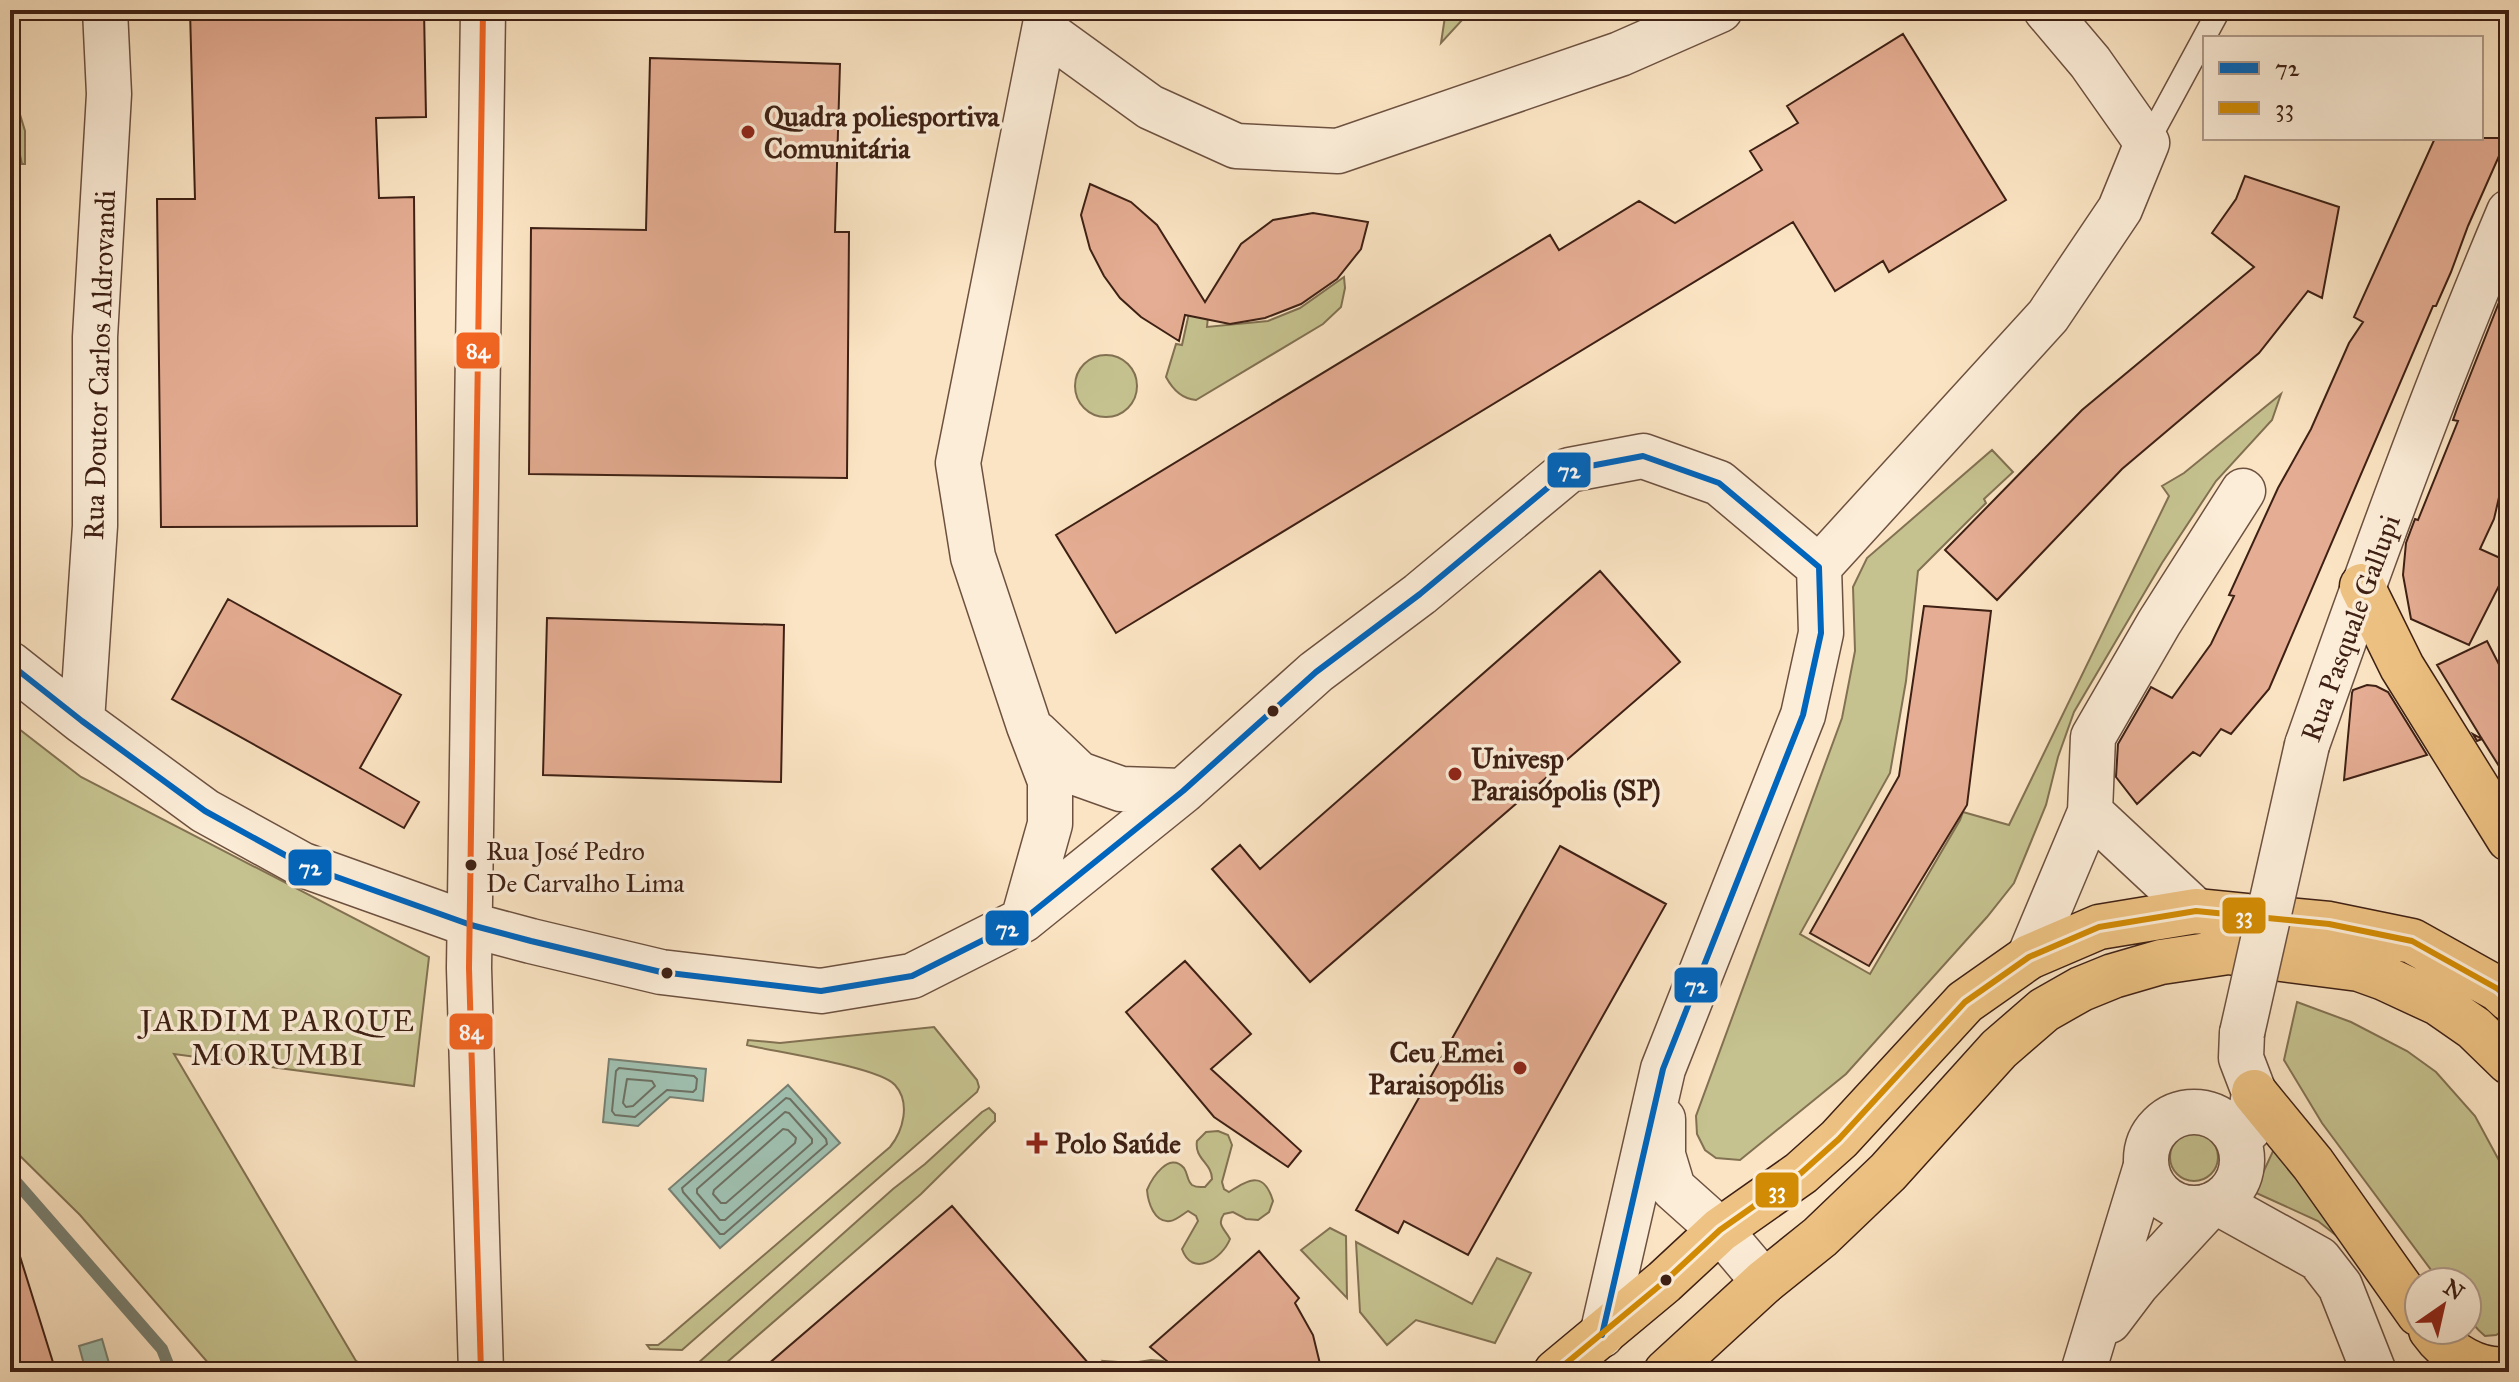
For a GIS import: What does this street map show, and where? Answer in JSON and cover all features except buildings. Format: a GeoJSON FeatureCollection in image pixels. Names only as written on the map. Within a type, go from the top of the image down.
{"type":"FeatureCollection","features":[{"type":"Feature","properties":{"kind":"main road"},"geometry":{"type":"LineString","coordinates":[[2362,586],[2402,667],[2509,839]]}},
{"type":"Feature","properties":{"kind":"main road"},"geometry":{"type":"LineString","coordinates":[[1556,1372],[1720,1230],[1801,1173],[1839,1139],[1965,1002],[2029,957],[2099,927],[2196,911],[2329,924],[2412,941],[2498,989],[2509,999]]}},
{"type":"Feature","properties":{"kind":"main road"},"geometry":{"type":"LineString","coordinates":[[1666,1372],[1764,1282],[1820,1237],[1888,1172],[1999,1049],[2044,1010],[2081,989],[2113,976],[2161,962],[2228,952],[2359,969],[2438,1003],[2474,1028],[2509,1062]]}},
{"type":"Feature","properties":{"kind":"main road"},"geometry":{"type":"LineString","coordinates":[[2246,1061],[2313,1164],[2403,1291]]}},
{"type":"Feature","properties":{"kind":"main road"},"geometry":{"type":"LineString","coordinates":[[2444,1346],[2470,1363],[2493,1371],[2509,1369]]}},
{"type":"Feature","properties":{"kind":"street","name":"Rua Doutor Carlos Aldrovandi"},"geometry":{"type":"LineString","coordinates":[[82,721],[95,526],[95,337],[109,94],[105,10]]}},
{"type":"Feature","properties":{"kind":"street"},"geometry":{"type":"LineString","coordinates":[[481,1372],[469,968],[483,10]]}},
{"type":"Feature","properties":{"kind":"street"},"geometry":{"type":"LineString","coordinates":[[1023,920],[1050,824],[1050,781],[973,557],[958,463],[1046,20],[1150,107],[1236,146],[1338,151],[1620,54],[1720,10]]}},
{"type":"Feature","properties":{"kind":"street"},"geometry":{"type":"LineString","coordinates":[[1602,1335],[1663,1069],[1803,715],[1821,633],[1819,567],[2048,316],[2120,209],[2147,143],[2100,75],[2046,10]]}},
{"type":"Feature","properties":{"kind":"street","name":"Rua Pasquale Gallupi"},"geometry":{"type":"LineString","coordinates":[[2242,1155],[2252,1116],[2246,1061],[2307,745],[2362,586],[2509,212]]}},
{"type":"Feature","properties":{"kind":"street"},"geometry":{"type":"LineString","coordinates":[[10,664],[205,811],[303,865],[471,925],[661,972],[821,991],[912,976],[1023,920],[1183,791],[1316,672],[1420,594],[1569,470],[1643,456],[1719,483],[1819,567]]}},
{"type":"Feature","properties":{"kind":"street"},"geometry":{"type":"LineString","coordinates":[[2029,957],[2090,812],[2093,737],[2159,623],[2243,491]]}},
{"type":"Feature","properties":{"kind":"street"},"geometry":{"type":"LineString","coordinates":[[1029,726],[1079,774],[1121,789],[1183,791]]}},
{"type":"Feature","properties":{"kind":"street"},"geometry":{"type":"LineString","coordinates":[[2090,812],[2196,911]]}},
{"type":"Feature","properties":{"kind":"street"},"geometry":{"type":"LineString","coordinates":[[2089,1356],[2145,1169],[2149,1138],[2159,1126],[2246,1061]]}},
{"type":"Feature","properties":{"kind":"street"},"geometry":{"type":"LineString","coordinates":[[1663,1069],[1663,1155],[1673,1188],[1720,1230],[1764,1282]]}},
{"type":"Feature","properties":{"kind":"street"},"geometry":{"type":"LineString","coordinates":[[2089,1356],[2137,1284],[2234,1187],[2241,1171],[2242,1155],[2238,1139],[2229,1126],[2201,1112],[2177,1115]]}},
{"type":"Feature","properties":{"kind":"street"},"geometry":{"type":"LineString","coordinates":[[2145,1169],[2151,1184],[2162,1197],[2176,1205],[2192,1209],[2214,1205],[2319,1259],[2340,1286],[2374,1372]]}},
{"type":"Feature","properties":{"kind":"lane"},"geometry":{"type":"LineString","coordinates":[[2205,36],[2219,10]]}},
{"type":"Feature","properties":{"kind":"lane"},"geometry":{"type":"LineString","coordinates":[[2147,143],[2203,40]]}},
{"type":"Feature","properties":{"kind":"shaded area"},"geometry":{"type":"Polygon","coordinates":[[[1446,10],[1468,10],[1441,43],[1446,10]]]}},
{"type":"Feature","properties":{"kind":"shaded area"},"geometry":{"type":"Polygon","coordinates":[[[10,82],[25,131],[25,164],[22,164],[10,113],[10,82]]]}},
{"type":"Feature","properties":{"kind":"shaded area"},"geometry":{"type":"Polygon","coordinates":[[[1344,277],[1341,307],[1323,324],[1196,400],[1178,393],[1166,377],[1176,344],[1182,345],[1189,313],[1208,317],[1207,327],[1268,321],[1300,308],[1344,277]]]}},
{"type":"Feature","properties":{"kind":"shaded area"},"geometry":{"type":"Polygon","coordinates":[[[1106,355],[1128,364],[1137,386],[1128,408],[1106,417],[1084,408],[1075,386],[1084,364],[1106,355]]]}},
{"type":"Feature","properties":{"kind":"shaded area"},"geometry":{"type":"Polygon","coordinates":[[[2281,394],[2272,420],[2216,481],[2162,563],[2074,712],[2046,805],[2014,883],[1846,1074],[1740,1160],[1716,1158],[1705,1150],[1697,1134],[1696,1116],[1842,718],[1855,651],[1853,587],[1867,558],[1992,450],[2013,472],[1918,571],[1906,681],[1890,773],[1800,934],[1870,974],[1963,812],[2009,825],[2169,496],[2162,486],[2184,473],[2281,394]]]}},
{"type":"Feature","properties":{"kind":"shaded area"},"geometry":{"type":"Polygon","coordinates":[[[10,722],[81,777],[429,957],[414,1086],[174,1054],[356,1361],[377,1372],[216,1372],[80,1215],[10,1146],[10,722]]]}},
{"type":"Feature","properties":{"kind":"shaded area"},"geometry":{"type":"Polygon","coordinates":[[[2297,1002],[2351,1022],[2407,1051],[2436,1072],[2475,1116],[2508,1177],[2509,1327],[2496,1335],[2483,1334],[2483,1266],[2428,1266],[2322,1123],[2284,1060],[2297,1002]]]}},
{"type":"Feature","properties":{"kind":"shaded area"},"geometry":{"type":"Polygon","coordinates":[[[934,1027],[977,1080],[977,1092],[682,1350],[650,1349],[647,1345],[658,1345],[666,1339],[890,1147],[902,1125],[903,1100],[895,1085],[885,1078],[849,1066],[747,1045],[748,1040],[780,1043],[934,1027]]]}},
{"type":"Feature","properties":{"kind":"shaded area"},"geometry":{"type":"Polygon","coordinates":[[[989,1108],[995,1114],[995,1121],[921,1194],[725,1364],[730,1372],[688,1372],[893,1189],[989,1108]]]}},
{"type":"Feature","properties":{"kind":"shaded area"},"geometry":{"type":"Polygon","coordinates":[[[1218,1131],[1228,1135],[1232,1145],[1222,1182],[1224,1189],[1229,1192],[1256,1180],[1265,1185],[1273,1201],[1269,1212],[1258,1220],[1246,1219],[1233,1212],[1224,1214],[1221,1224],[1230,1239],[1214,1259],[1199,1264],[1187,1258],[1182,1249],[1198,1221],[1196,1216],[1188,1211],[1172,1221],[1160,1219],[1150,1206],[1147,1190],[1162,1168],[1173,1163],[1184,1168],[1192,1185],[1205,1187],[1212,1179],[1198,1152],[1197,1141],[1206,1132],[1218,1131]]]}},
{"type":"Feature","properties":{"kind":"shaded area"},"geometry":{"type":"Polygon","coordinates":[[[2194,1133],[2211,1140],[2218,1157],[2211,1174],[2194,1181],[2177,1174],[2170,1157],[2177,1140],[2194,1133]]]}},
{"type":"Feature","properties":{"kind":"shaded area"},"geometry":{"type":"Polygon","coordinates":[[[2274,1149],[2311,1191],[2343,1241],[2318,1221],[2254,1192],[2274,1149]]]}},
{"type":"Feature","properties":{"kind":"shaded area"},"geometry":{"type":"Polygon","coordinates":[[[1330,1228],[1346,1236],[1347,1298],[1301,1250],[1330,1228]]]}},
{"type":"Feature","properties":{"kind":"shaded area"},"geometry":{"type":"Polygon","coordinates":[[[1356,1242],[1472,1304],[1497,1258],[1531,1273],[1495,1343],[1416,1320],[1387,1345],[1360,1312],[1356,1242]]]}},
{"type":"Feature","properties":{"kind":"shaded area"},"geometry":{"type":"Polygon","coordinates":[[[1103,1361],[1132,1363],[1163,1361],[1178,1372],[1109,1372],[1111,1370],[1103,1361]]]}},
{"type":"Feature","properties":{"kind":"water"},"geometry":{"type":"Polygon","coordinates":[[[10,121],[21,164],[10,167],[10,121]]]}},
{"type":"Feature","properties":{"kind":"water"},"geometry":{"type":"Polygon","coordinates":[[[609,1059],[706,1069],[703,1101],[670,1097],[638,1126],[603,1122],[609,1059]]]}},
{"type":"Feature","properties":{"kind":"water"},"geometry":{"type":"Polygon","coordinates":[[[788,1085],[840,1143],[720,1248],[669,1189],[788,1085]]]}},
{"type":"Feature","properties":{"kind":"water"},"geometry":{"type":"Polygon","coordinates":[[[102,1339],[111,1370],[125,1367],[126,1372],[86,1372],[79,1346],[102,1339]]]}},
{"type":"Feature","properties":{"kind":"waterway"},"geometry":{"type":"LineString","coordinates":[[10,1175],[162,1349],[171,1372]]}},
{"type":"Feature","properties":{"kind":"transit line","name":"84"},"geometry":{"type":"LineString","coordinates":[[481,1372],[469,968],[483,10]]}},
{"type":"Feature","properties":{"kind":"transit line","name":"72"},"geometry":{"type":"LineString","coordinates":[[10,664],[205,811],[303,865],[471,925],[531,941],[661,972],[821,991],[912,976],[1023,920],[1183,791],[1316,672],[1420,594],[1569,470],[1643,456],[1719,483],[1819,567],[1821,633],[1803,715],[1663,1069],[1602,1335]]}},
{"type":"Feature","properties":{"kind":"transit line","name":"33"},"geometry":{"type":"LineString","coordinates":[[1558,1370],[1664,1282],[1720,1230],[1801,1173],[1839,1139],[1965,1002],[2029,957],[2099,927],[2196,911],[2329,924],[2412,941],[2498,989],[2509,999]]}},
{"type":"Feature","properties":{"kind":"place","name":"Quadra poliesportiva Comunitária"},"geometry":{"type":"Point","coordinates":[748,132]}},
{"type":"Feature","properties":{"kind":"place","name":"Univesp Paraisópolis (SP)"},"geometry":{"type":"Point","coordinates":[1455,774]}},
{"type":"Feature","properties":{"kind":"place","name":"Rua José Pedro De Carvalho Lima"},"geometry":{"type":"Point","coordinates":[471,865]}},
{"type":"Feature","properties":{"kind":"place","name":"Ceu Emei Paraisopólis"},"geometry":{"type":"Point","coordinates":[1520,1068]}},
{"type":"Feature","properties":{"kind":"place","name":"Polo Saúde"},"geometry":{"type":"Point","coordinates":[1037,1143]}},
{"type":"Feature","properties":{"kind":"district","name":"JARDIM PARQUE MORUMBI"},"geometry":{"type":"Point","coordinates":[278,1038]}}]}
